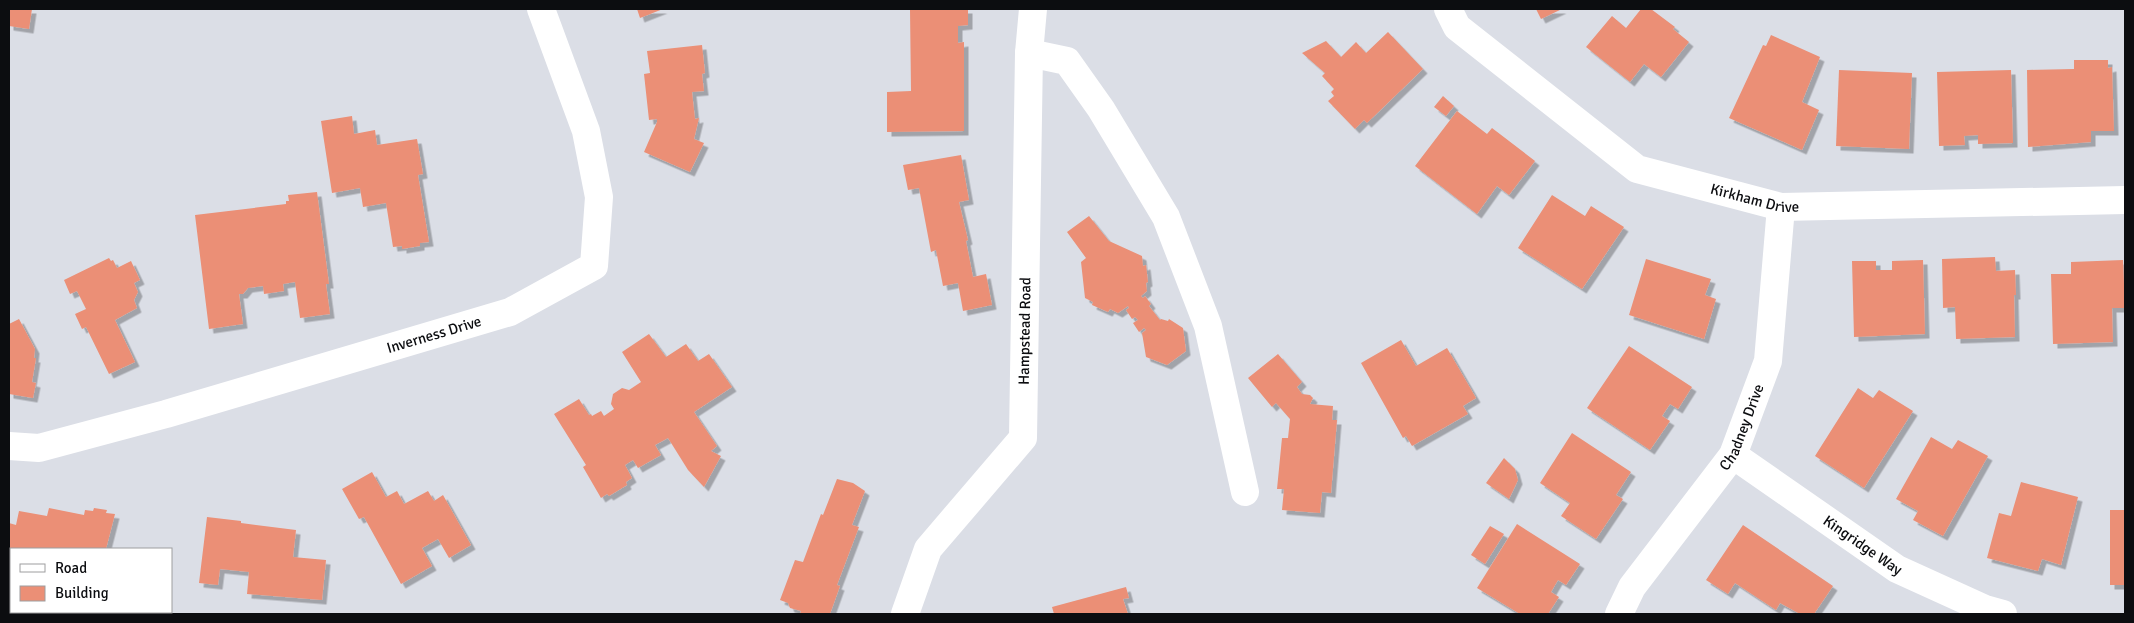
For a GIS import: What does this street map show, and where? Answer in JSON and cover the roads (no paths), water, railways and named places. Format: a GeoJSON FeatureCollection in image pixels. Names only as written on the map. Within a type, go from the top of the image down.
{"type":"FeatureCollection","features":[{"type":"Feature","properties":{"kind":"street","name":"Inverness Drive"},"geometry":{"type":"LineString","coordinates":[[9,446],[39,448],[166,414],[510,312],[594,266],[599,197],[586,131],[541,9]]}},
{"type":"Feature","properties":{"kind":"street","name":"Hampstead Road"},"geometry":{"type":"LineString","coordinates":[[905,614],[928,549],[1023,438],[1029,53],[1033,9]]}},
{"type":"Feature","properties":{"kind":"street","name":"Kirkham Drive"},"geometry":{"type":"LineString","coordinates":[[1448,9],[1457,27],[1638,169],[1781,207],[2125,200]]}},
{"type":"Feature","properties":{"kind":"street"},"geometry":{"type":"LineString","coordinates":[[1029,53],[1067,61],[1101,109],[1166,217],[1208,326],[1245,492]]}},
{"type":"Feature","properties":{"kind":"street","name":"Chadney Drive"},"geometry":{"type":"LineString","coordinates":[[1619,614],[1632,587],[1733,455],[1768,360],[1781,207]]}},
{"type":"Feature","properties":{"kind":"street","name":"Kingridge Way"},"geometry":{"type":"LineString","coordinates":[[1733,455],[1897,570],[1985,609],[2003,614]]}}]}
